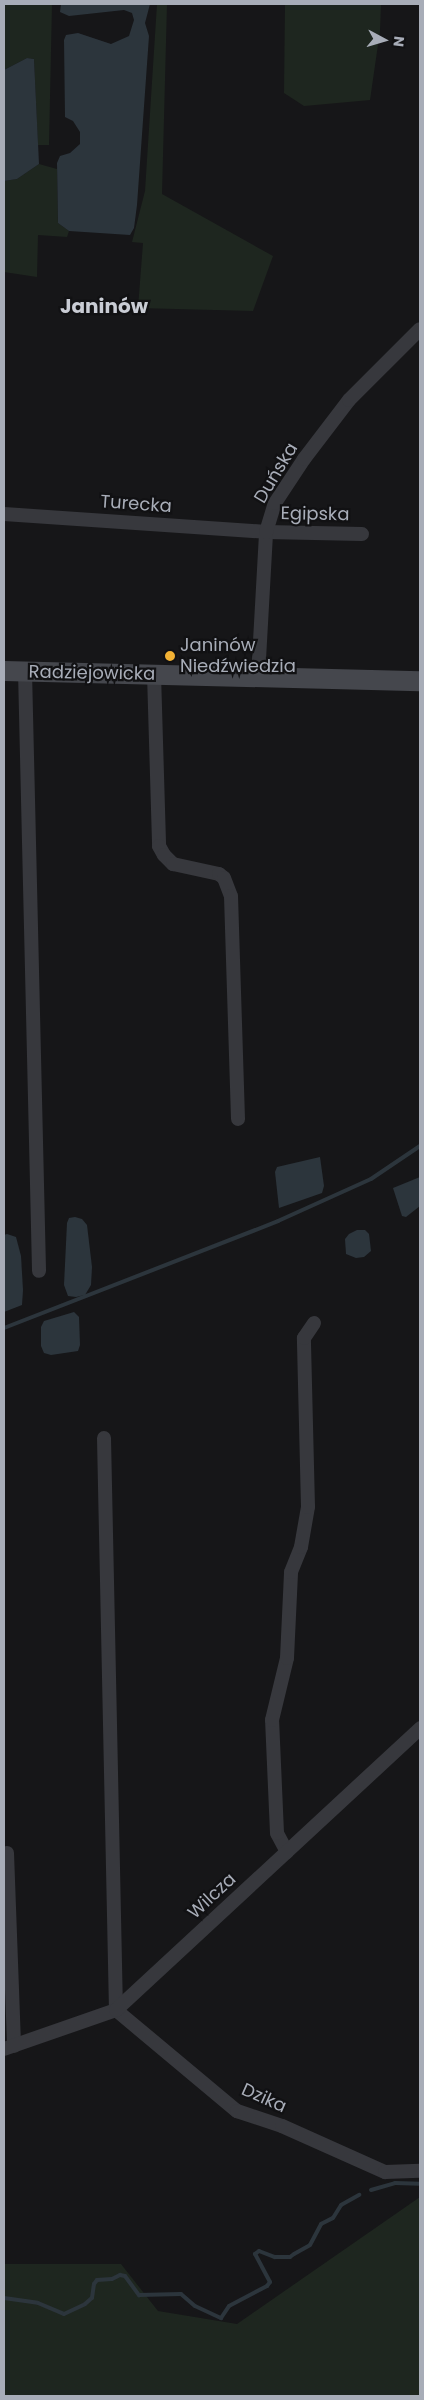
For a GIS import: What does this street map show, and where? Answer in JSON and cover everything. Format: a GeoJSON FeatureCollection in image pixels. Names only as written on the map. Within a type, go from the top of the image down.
{"type":"FeatureCollection","features":[{"type":"Feature","properties":{"kind":"main road","name":"Radziejowicka"},"geometry":{"type":"LineString","coordinates":[[4,671],[420,681]]}},
{"type":"Feature","properties":{"kind":"street","name":"Duńska"},"geometry":{"type":"LineString","coordinates":[[258,677],[266,532],[275,503],[304,458],[349,400],[420,330]]}},
{"type":"Feature","properties":{"kind":"street","name":"Turecka"},"geometry":{"type":"LineString","coordinates":[[4,514],[266,532]]}},
{"type":"Feature","properties":{"kind":"street","name":"Egipska"},"geometry":{"type":"LineString","coordinates":[[266,532],[362,534]]}},
{"type":"Feature","properties":{"kind":"street"},"geometry":{"type":"LineString","coordinates":[[26,671],[39,1271]]}},
{"type":"Feature","properties":{"kind":"street"},"geometry":{"type":"LineString","coordinates":[[154,674],[159,846],[172,864],[218,874],[224,878],[232,896],[238,1119]]}},
{"type":"Feature","properties":{"kind":"street"},"geometry":{"type":"LineString","coordinates":[[287,1852],[277,1833],[272,1720],[287,1658],[291,1572],[301,1547],[308,1508],[304,1338],[314,1323]]}},
{"type":"Feature","properties":{"kind":"street"},"geometry":{"type":"LineString","coordinates":[[104,1438],[116,2010]]}},
{"type":"Feature","properties":{"kind":"street","name":"Wilcza"},"geometry":{"type":"LineString","coordinates":[[9,2047],[116,2010],[420,1728]]}},
{"type":"Feature","properties":{"kind":"street"},"geometry":{"type":"LineString","coordinates":[[7,1853],[9,2047]]}},
{"type":"Feature","properties":{"kind":"street","name":"Dzika"},"geometry":{"type":"LineString","coordinates":[[116,2010],[238,2111],[282,2126],[385,2172],[420,2171]]}},
{"type":"Feature","properties":{"kind":"shaded area"},"geometry":{"type":"Polygon","coordinates":[[[4,4],[52,4],[49,145],[38,145],[34,59],[27,58],[4,70],[4,4]]]}},
{"type":"Feature","properties":{"kind":"shaded area"},"geometry":{"type":"Polygon","coordinates":[[[61,4],[150,4],[145,23],[149,36],[137,205],[134,228],[130,235],[69,231],[58,223],[57,163],[60,156],[70,153],[80,144],[80,132],[73,121],[65,117],[64,40],[66,35],[78,33],[111,44],[129,36],[134,20],[132,13],[124,10],[69,16],[60,12],[61,4]]]}},
{"type":"Feature","properties":{"kind":"shaded area"},"geometry":{"type":"Polygon","coordinates":[[[157,4],[167,4],[162,194],[273,256],[253,311],[138,308],[143,243],[132,242],[145,191],[157,4]]]}},
{"type":"Feature","properties":{"kind":"shaded area"},"geometry":{"type":"Polygon","coordinates":[[[285,4],[381,4],[380,31],[370,100],[304,106],[284,93],[285,4]]]}},
{"type":"Feature","properties":{"kind":"shaded area"},"geometry":{"type":"Polygon","coordinates":[[[27,58],[34,59],[39,164],[17,179],[4,181],[4,70],[27,58]]]}},
{"type":"Feature","properties":{"kind":"shaded area"},"geometry":{"type":"Polygon","coordinates":[[[39,164],[57,169],[58,223],[69,231],[67,237],[38,235],[37,277],[4,272],[4,181],[17,179],[39,164]]]}},
{"type":"Feature","properties":{"kind":"shaded area"},"geometry":{"type":"Polygon","coordinates":[[[320,1157],[324,1186],[322,1193],[279,1208],[275,1172],[277,1167],[320,1157]]]}},
{"type":"Feature","properties":{"kind":"shaded area"},"geometry":{"type":"Polygon","coordinates":[[[420,1177],[420,1206],[406,1217],[402,1216],[393,1188],[420,1177]]]}},
{"type":"Feature","properties":{"kind":"shaded area"},"geometry":{"type":"Polygon","coordinates":[[[69,1218],[82,1219],[87,1225],[92,1267],[91,1285],[85,1295],[76,1297],[68,1296],[64,1285],[67,1223],[69,1218]]]}},
{"type":"Feature","properties":{"kind":"shaded area"},"geometry":{"type":"Polygon","coordinates":[[[357,1230],[365,1230],[369,1234],[371,1251],[364,1257],[356,1258],[346,1254],[345,1239],[349,1234],[357,1230]]]}},
{"type":"Feature","properties":{"kind":"shaded area"},"geometry":{"type":"Polygon","coordinates":[[[4,1235],[16,1237],[21,1256],[23,1290],[22,1305],[4,1312],[4,1235]]]}},
{"type":"Feature","properties":{"kind":"shaded area"},"geometry":{"type":"Polygon","coordinates":[[[74,1312],[79,1317],[80,1345],[78,1351],[51,1355],[44,1353],[41,1346],[41,1327],[44,1321],[74,1312]]]}},
{"type":"Feature","properties":{"kind":"shaded area"},"geometry":{"type":"Polygon","coordinates":[[[420,2197],[420,2395],[4,2396],[4,2264],[121,2264],[158,2311],[237,2324],[420,2197]]]}},
{"type":"Feature","properties":{"kind":"waterway"},"geometry":{"type":"LineString","coordinates":[[4,1328],[278,1221],[371,1179],[420,1146]]}},
{"type":"Feature","properties":{"kind":"waterway"},"geometry":{"type":"LineString","coordinates":[[371,2190],[395,2183],[420,2184]]}},
{"type":"Feature","properties":{"kind":"waterway"},"geometry":{"type":"LineString","coordinates":[[4,2298],[38,2303],[64,2314],[85,2304],[92,2298],[94,2284],[97,2280],[112,2279],[120,2275],[125,2276],[139,2295],[181,2294],[195,2306],[221,2318],[229,2306],[267,2286],[270,2282],[255,2254],[259,2251],[275,2257],[290,2257],[310,2245],[321,2224],[333,2218],[341,2205],[359,2195]]}},
{"type":"Feature","properties":{"kind":"place","name":"Janinów Niedźwiedzia"},"geometry":{"type":"Point","coordinates":[170,656]}},
{"type":"Feature","properties":{"kind":"district","name":"Janinów"},"geometry":{"type":"Point","coordinates":[104,306]}}]}
